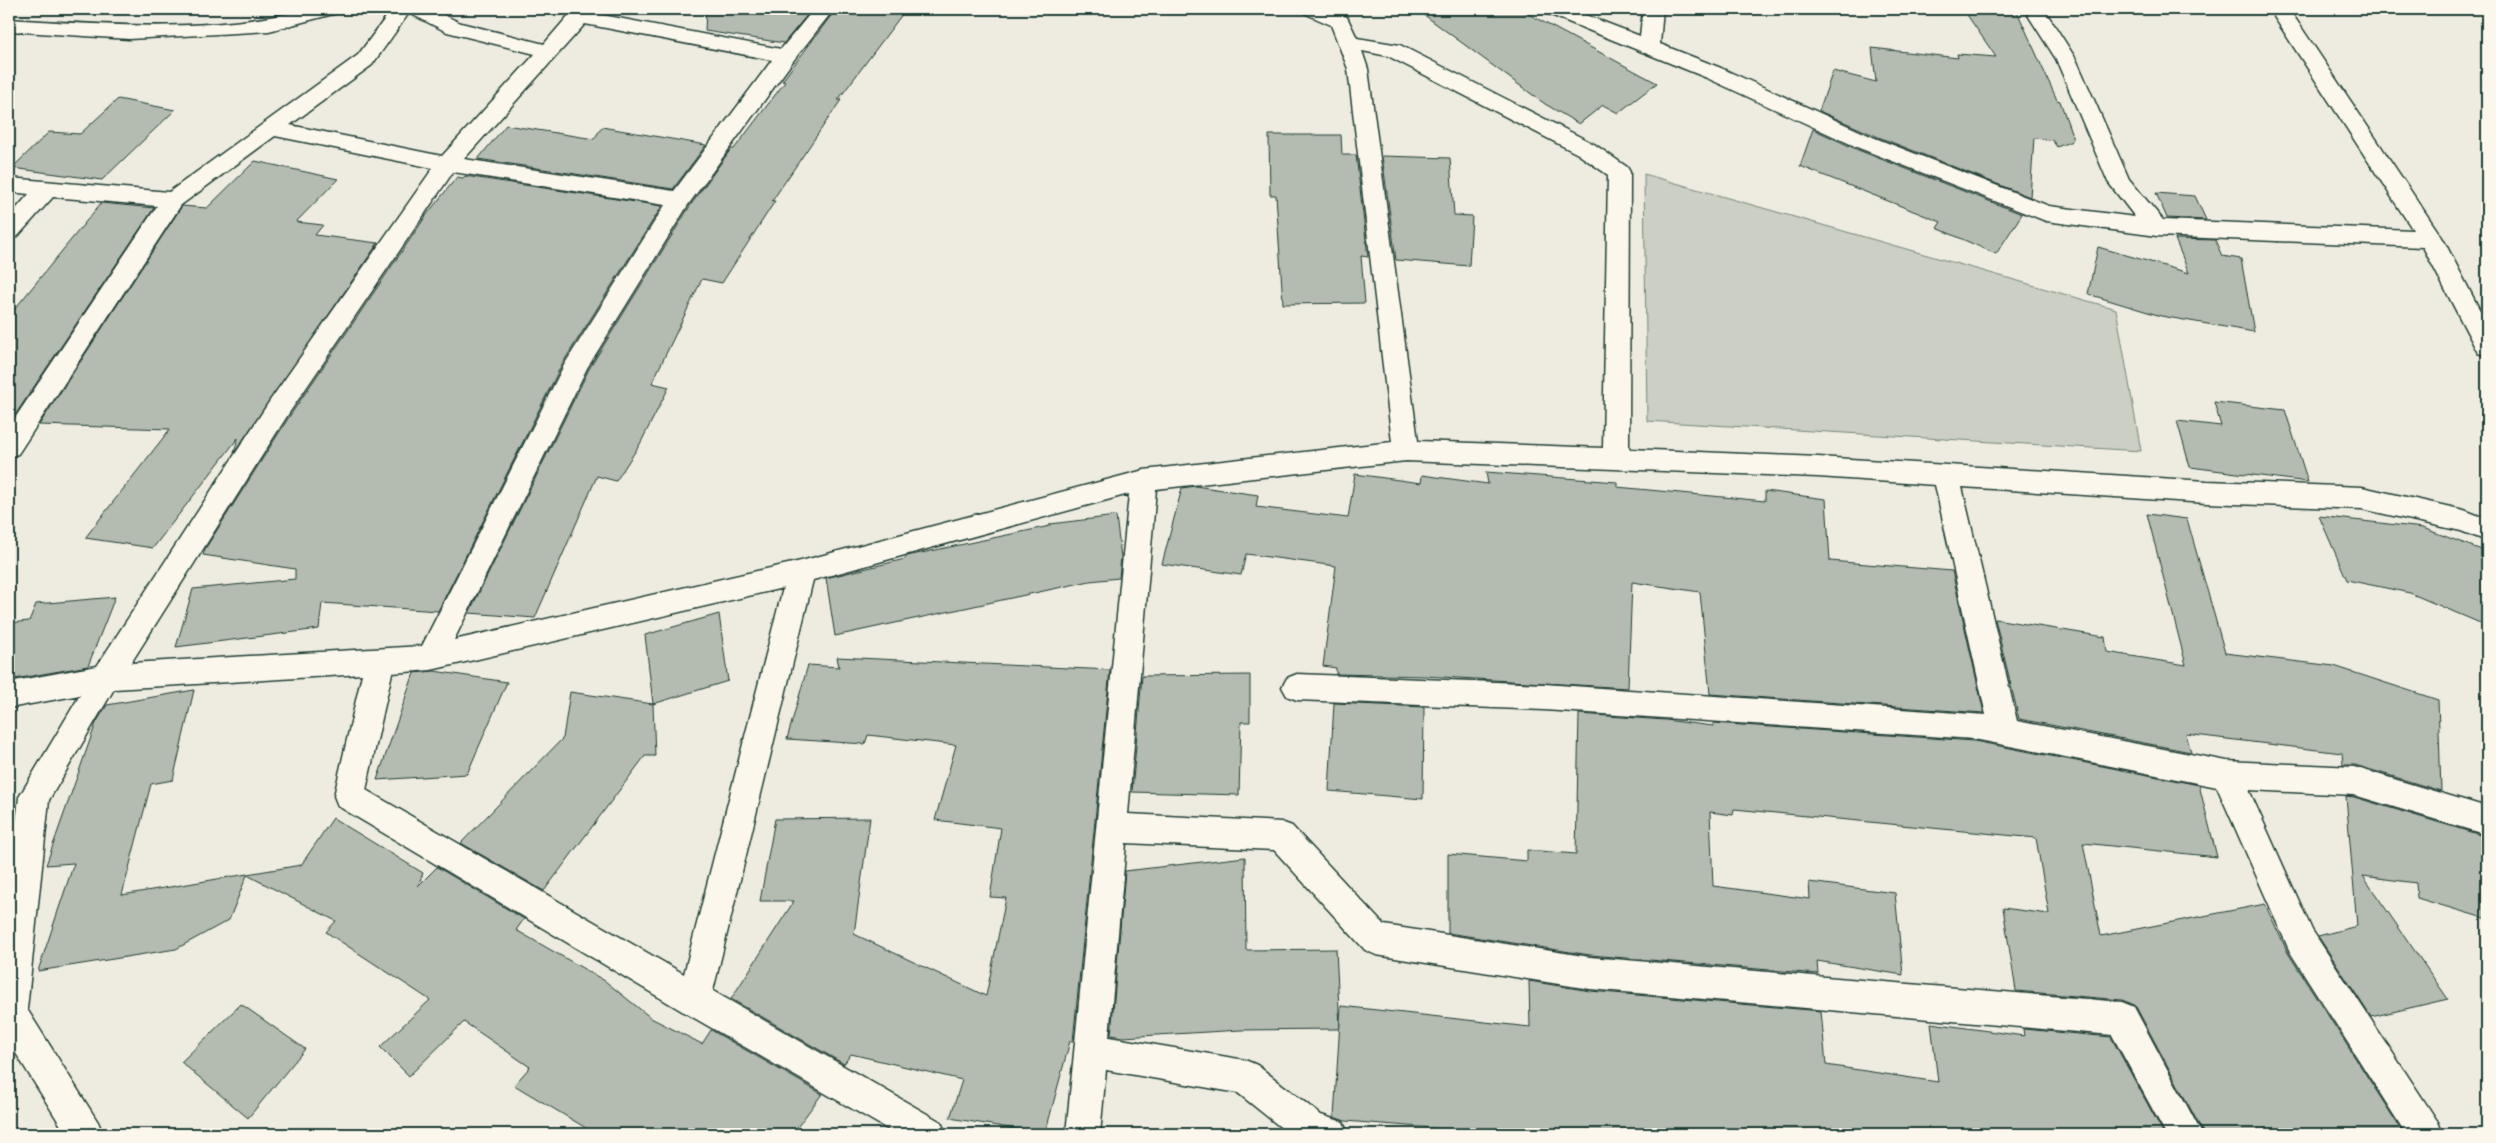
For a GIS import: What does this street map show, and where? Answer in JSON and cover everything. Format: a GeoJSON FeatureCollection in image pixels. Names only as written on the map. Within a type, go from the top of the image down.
{"type":"FeatureCollection","features":[{"type":"Feature","properties":{"kind":"street"},"geometry":{"type":"LineString","coordinates":[[9,25],[129,34],[270,25],[330,9]]}},
{"type":"Feature","properties":{"kind":"street"},"geometry":{"type":"LineString","coordinates":[[9,447],[173,200],[365,60],[402,9]]}},
{"type":"Feature","properties":{"kind":"street"},"geometry":{"type":"LineString","coordinates":[[416,9],[454,28],[548,52]]}},
{"type":"Feature","properties":{"kind":"street"},"geometry":{"type":"LineString","coordinates":[[431,658],[576,365],[680,200],[786,56],[824,9]]}},
{"type":"Feature","properties":{"kind":"street"},"geometry":{"type":"LineString","coordinates":[[1311,9],[1340,21],[1358,69],[1406,451]]}},
{"type":"Feature","properties":{"kind":"street"},"geometry":{"type":"LineString","coordinates":[[1553,9],[1714,73],[1867,143],[2046,213],[2157,228],[2431,239]]}},
{"type":"Feature","properties":{"kind":"street"},"geometry":{"type":"LineString","coordinates":[[1649,47],[1653,9]]}},
{"type":"Feature","properties":{"kind":"street"},"geometry":{"type":"LineString","coordinates":[[2034,9],[2066,59],[2119,182],[2157,228]]}},
{"type":"Feature","properties":{"kind":"street"},"geometry":{"type":"LineString","coordinates":[[2279,9],[2431,239],[2487,347]]}},
{"type":"Feature","properties":{"kind":"street"},"geometry":{"type":"LineString","coordinates":[[86,1134],[10,1013],[34,797],[106,677],[280,406],[447,164],[582,13],[786,56]]}},
{"type":"Feature","properties":{"kind":"street"},"geometry":{"type":"LineString","coordinates":[[1348,43],[1393,50],[1586,149],[1619,172],[1616,458]]}},
{"type":"Feature","properties":{"kind":"street"},"geometry":{"type":"LineString","coordinates":[[271,128],[447,164],[680,200]]}},
{"type":"Feature","properties":{"kind":"street"},"geometry":{"type":"LineString","coordinates":[[9,185],[173,200]]}},
{"type":"Feature","properties":{"kind":"street"},"geometry":{"type":"LineString","coordinates":[[9,231],[47,189]]}},
{"type":"Feature","properties":{"kind":"street"},"geometry":{"type":"LineString","coordinates":[[9,695],[106,677],[431,658],[801,572],[1144,480],[1406,451],[1616,458],[1946,474],[2208,492],[2362,498],[2464,520],[2487,530]]}},
{"type":"Feature","properties":{"kind":"street"},"geometry":{"type":"LineString","coordinates":[[1946,474],[2005,732]]}},
{"type":"Feature","properties":{"kind":"street"},"geometry":{"type":"LineString","coordinates":[[1083,1134],[1144,480]]}},
{"type":"Feature","properties":{"kind":"street"},"geometry":{"type":"LineString","coordinates":[[694,999],[801,572]]}},
{"type":"Feature","properties":{"kind":"street"},"geometry":{"type":"LineString","coordinates":[[380,660],[349,796],[694,999],[929,1134]]}},
{"type":"Feature","properties":{"kind":"street"},"geometry":{"type":"LineString","coordinates":[[1298,687],[1544,697],[1964,725],[2227,775],[2354,781],[2487,821]]}},
{"type":"Feature","properties":{"kind":"street"},"geometry":{"type":"LineString","coordinates":[[2227,775],[2301,941],[2426,1134]]}},
{"type":"Feature","properties":{"kind":"street"},"geometry":{"type":"LineString","coordinates":[[1112,828],[1281,836],[1376,939],[1590,973],[2122,1018],[2185,1134]]}},
{"type":"Feature","properties":{"kind":"street"},"geometry":{"type":"LineString","coordinates":[[1091,1051],[1245,1077],[1314,1132],[1330,1134]]}},
{"type":"Feature","properties":{"kind":"shaded area"},"geometry":{"type":"Polygon","coordinates":[[[1644,174],[2116,309],[2141,451],[1647,421],[1644,174]]]}},
{"type":"Feature","properties":{"kind":"building"},"geometry":{"type":"Polygon","coordinates":[[[706,9],[812,9],[784,43],[705,31],[706,9]]]}},
{"type":"Feature","properties":{"kind":"building"},"geometry":{"type":"Polygon","coordinates":[[[836,9],[906,9],[838,100],[841,100],[772,201],[775,201],[722,283],[702,279],[652,383],[669,387],[640,444],[616,481],[597,476],[535,618],[469,613],[589,369],[690,206],[731,149],[734,149],[785,82],[782,81],[836,9]]]}},
{"type":"Feature","properties":{"kind":"building"},"geometry":{"type":"Polygon","coordinates":[[[1416,9],[1519,9],[1657,83],[1618,113],[1603,105],[1579,124],[1545,104],[1416,9]]]}},
{"type":"Feature","properties":{"kind":"building"},"geometry":{"type":"Polygon","coordinates":[[[1963,9],[2016,9],[2057,100],[2060,101],[2073,138],[2072,141],[2057,147],[2052,140],[2034,138],[2030,197],[1876,136],[1819,111],[1833,71],[1876,82],[1872,48],[1958,58],[1957,54],[1996,57],[1963,9]]]}},
{"type":"Feature","properties":{"kind":"building"},"geometry":{"type":"Polygon","coordinates":[[[118,99],[175,110],[102,180],[12,168],[49,132],[80,134],[118,99]]]}},
{"type":"Feature","properties":{"kind":"building"},"geometry":{"type":"Polygon","coordinates":[[[506,125],[594,139],[602,127],[706,145],[673,189],[478,159],[506,125]]]}},
{"type":"Feature","properties":{"kind":"building"},"geometry":{"type":"Polygon","coordinates":[[[1813,129],[1858,150],[2022,214],[1996,254],[1937,228],[1941,222],[1800,166],[1813,129]]]}},
{"type":"Feature","properties":{"kind":"building"},"geometry":{"type":"Polygon","coordinates":[[[1269,135],[1341,135],[1342,155],[1356,155],[1368,257],[1361,256],[1365,303],[1283,304],[1276,195],[1270,195],[1269,135]]]}},
{"type":"Feature","properties":{"kind":"building"},"geometry":{"type":"Polygon","coordinates":[[[1382,156],[1450,158],[1454,215],[1472,216],[1469,266],[1396,260],[1382,156]]]}},
{"type":"Feature","properties":{"kind":"building"},"geometry":{"type":"Polygon","coordinates":[[[255,161],[338,179],[296,222],[323,225],[315,235],[378,243],[234,453],[238,438],[153,548],[85,538],[170,429],[39,425],[182,206],[207,208],[255,161]]]}},
{"type":"Feature","properties":{"kind":"building"},"geometry":{"type":"Polygon","coordinates":[[[465,176],[662,206],[562,364],[438,611],[322,603],[319,629],[176,647],[193,589],[295,579],[295,569],[203,555],[291,414],[428,213],[457,177],[463,178],[465,176]]]}},
{"type":"Feature","properties":{"kind":"building"},"geometry":{"type":"Polygon","coordinates":[[[2156,193],[2195,196],[2206,220],[2167,218],[2156,193]]]}},
{"type":"Feature","properties":{"kind":"building"},"geometry":{"type":"Polygon","coordinates":[[[101,203],[154,208],[9,424],[9,316],[101,203]]]}},
{"type":"Feature","properties":{"kind":"building"},"geometry":{"type":"Polygon","coordinates":[[[2175,239],[2215,240],[2222,256],[2241,259],[2254,332],[2161,316],[2088,294],[2098,247],[2189,273],[2175,239]]]}},
{"type":"Feature","properties":{"kind":"building"},"geometry":{"type":"Polygon","coordinates":[[[2214,402],[2285,410],[2308,482],[2190,467],[2177,421],[2221,426],[2214,402]]]}},
{"type":"Feature","properties":{"kind":"building"},"geometry":{"type":"Polygon","coordinates":[[[1486,472],[1617,482],[1617,487],[1765,501],[1765,491],[1826,499],[1830,561],[1952,571],[1984,713],[1710,694],[1700,592],[1632,582],[1628,688],[1425,676],[1336,674],[1336,668],[1323,666],[1336,566],[1246,554],[1241,575],[1162,564],[1182,488],[1195,486],[1258,495],[1256,507],[1348,518],[1355,474],[1421,483],[1422,475],[1488,484],[1486,472]]]}},
{"type":"Feature","properties":{"kind":"building"},"geometry":{"type":"Polygon","coordinates":[[[2147,514],[2187,519],[2225,653],[2334,666],[2438,700],[2441,791],[2355,765],[2343,765],[2342,753],[2186,734],[2191,752],[2019,719],[1995,619],[2105,637],[2107,652],[2186,665],[2147,514]]]}},
{"type":"Feature","properties":{"kind":"building"},"geometry":{"type":"Polygon","coordinates":[[[1116,516],[1121,557],[1119,578],[1090,581],[835,636],[826,578],[905,559],[907,556],[1050,526],[1050,524],[1116,516]]]}},
{"type":"Feature","properties":{"kind":"building"},"geometry":{"type":"Polygon","coordinates":[[[2319,516],[2423,528],[2487,552],[2487,626],[2410,593],[2347,580],[2319,516]]]}},
{"type":"Feature","properties":{"kind":"building"},"geometry":{"type":"Polygon","coordinates":[[[115,597],[88,666],[9,680],[9,623],[29,621],[36,604],[115,597]]]}},
{"type":"Feature","properties":{"kind":"building"},"geometry":{"type":"Polygon","coordinates":[[[719,614],[728,681],[653,704],[645,635],[719,614]]]}},
{"type":"Feature","properties":{"kind":"building"},"geometry":{"type":"Polygon","coordinates":[[[837,657],[1110,670],[1073,1041],[1070,1041],[1045,1134],[950,1118],[962,1080],[851,1054],[844,1064],[731,999],[794,901],[760,901],[775,819],[870,818],[854,934],[986,996],[1006,898],[990,897],[1001,828],[935,820],[956,745],[868,735],[865,744],[787,739],[808,665],[839,667],[837,657]]]}},
{"type":"Feature","properties":{"kind":"building"},"geometry":{"type":"Polygon","coordinates":[[[434,671],[507,682],[467,774],[377,780],[414,673],[434,671]]]}},
{"type":"Feature","properties":{"kind":"building"},"geometry":{"type":"Polygon","coordinates":[[[1250,675],[1250,722],[1241,722],[1239,795],[1132,792],[1142,676],[1250,675]]]}},
{"type":"Feature","properties":{"kind":"building"},"geometry":{"type":"Polygon","coordinates":[[[194,690],[173,780],[151,784],[122,895],[301,865],[333,818],[423,873],[418,886],[437,867],[524,919],[516,930],[605,981],[651,1018],[702,1044],[711,1030],[822,1094],[792,1134],[596,1134],[514,1085],[530,1067],[464,1022],[409,1076],[380,1047],[430,1000],[326,932],[336,921],[247,875],[229,920],[176,949],[38,971],[74,863],[46,865],[96,723],[107,705],[194,690]]]}},
{"type":"Feature","properties":{"kind":"building"},"geometry":{"type":"Polygon","coordinates":[[[570,692],[653,704],[655,756],[645,756],[544,891],[461,843],[563,738],[570,692]]]}},
{"type":"Feature","properties":{"kind":"building"},"geometry":{"type":"Polygon","coordinates":[[[1334,703],[1424,707],[1423,799],[1329,791],[1334,703]]]}},
{"type":"Feature","properties":{"kind":"building"},"geometry":{"type":"Polygon","coordinates":[[[1579,714],[1665,720],[1713,726],[1713,723],[1974,741],[2199,785],[2217,857],[2083,843],[2101,936],[2265,904],[2288,953],[2404,1134],[2204,1134],[2135,1005],[2122,1000],[2016,991],[2003,908],[2049,914],[2036,838],[1734,809],[1733,815],[1710,812],[1713,886],[1810,899],[1809,882],[1895,893],[1903,975],[1817,961],[1818,974],[1590,955],[1448,933],[1448,854],[1527,861],[1527,850],[1576,854],[1579,714]]]}},
{"type":"Feature","properties":{"kind":"building"},"geometry":{"type":"Polygon","coordinates":[[[2346,796],[2487,837],[2487,919],[2417,898],[2416,883],[2363,876],[2448,999],[2371,1017],[2318,936],[2357,926],[2346,796]]]}},
{"type":"Feature","properties":{"kind":"building"},"geometry":{"type":"Polygon","coordinates":[[[1245,857],[1246,950],[1336,949],[1340,1029],[1241,1030],[1123,1037],[1111,1035],[1125,871],[1245,857]]]}},
{"type":"Feature","properties":{"kind":"building"},"geometry":{"type":"Polygon","coordinates":[[[1529,981],[1590,991],[1821,1011],[1826,1065],[1938,1082],[1931,1023],[2024,1036],[2023,1029],[2111,1037],[2164,1134],[1508,1134],[1345,1121],[1334,1117],[1341,1006],[1530,1027],[1529,981]]]}},
{"type":"Feature","properties":{"kind":"building"},"geometry":{"type":"Polygon","coordinates":[[[241,1004],[305,1049],[248,1118],[181,1062],[241,1004]]]}}]}
